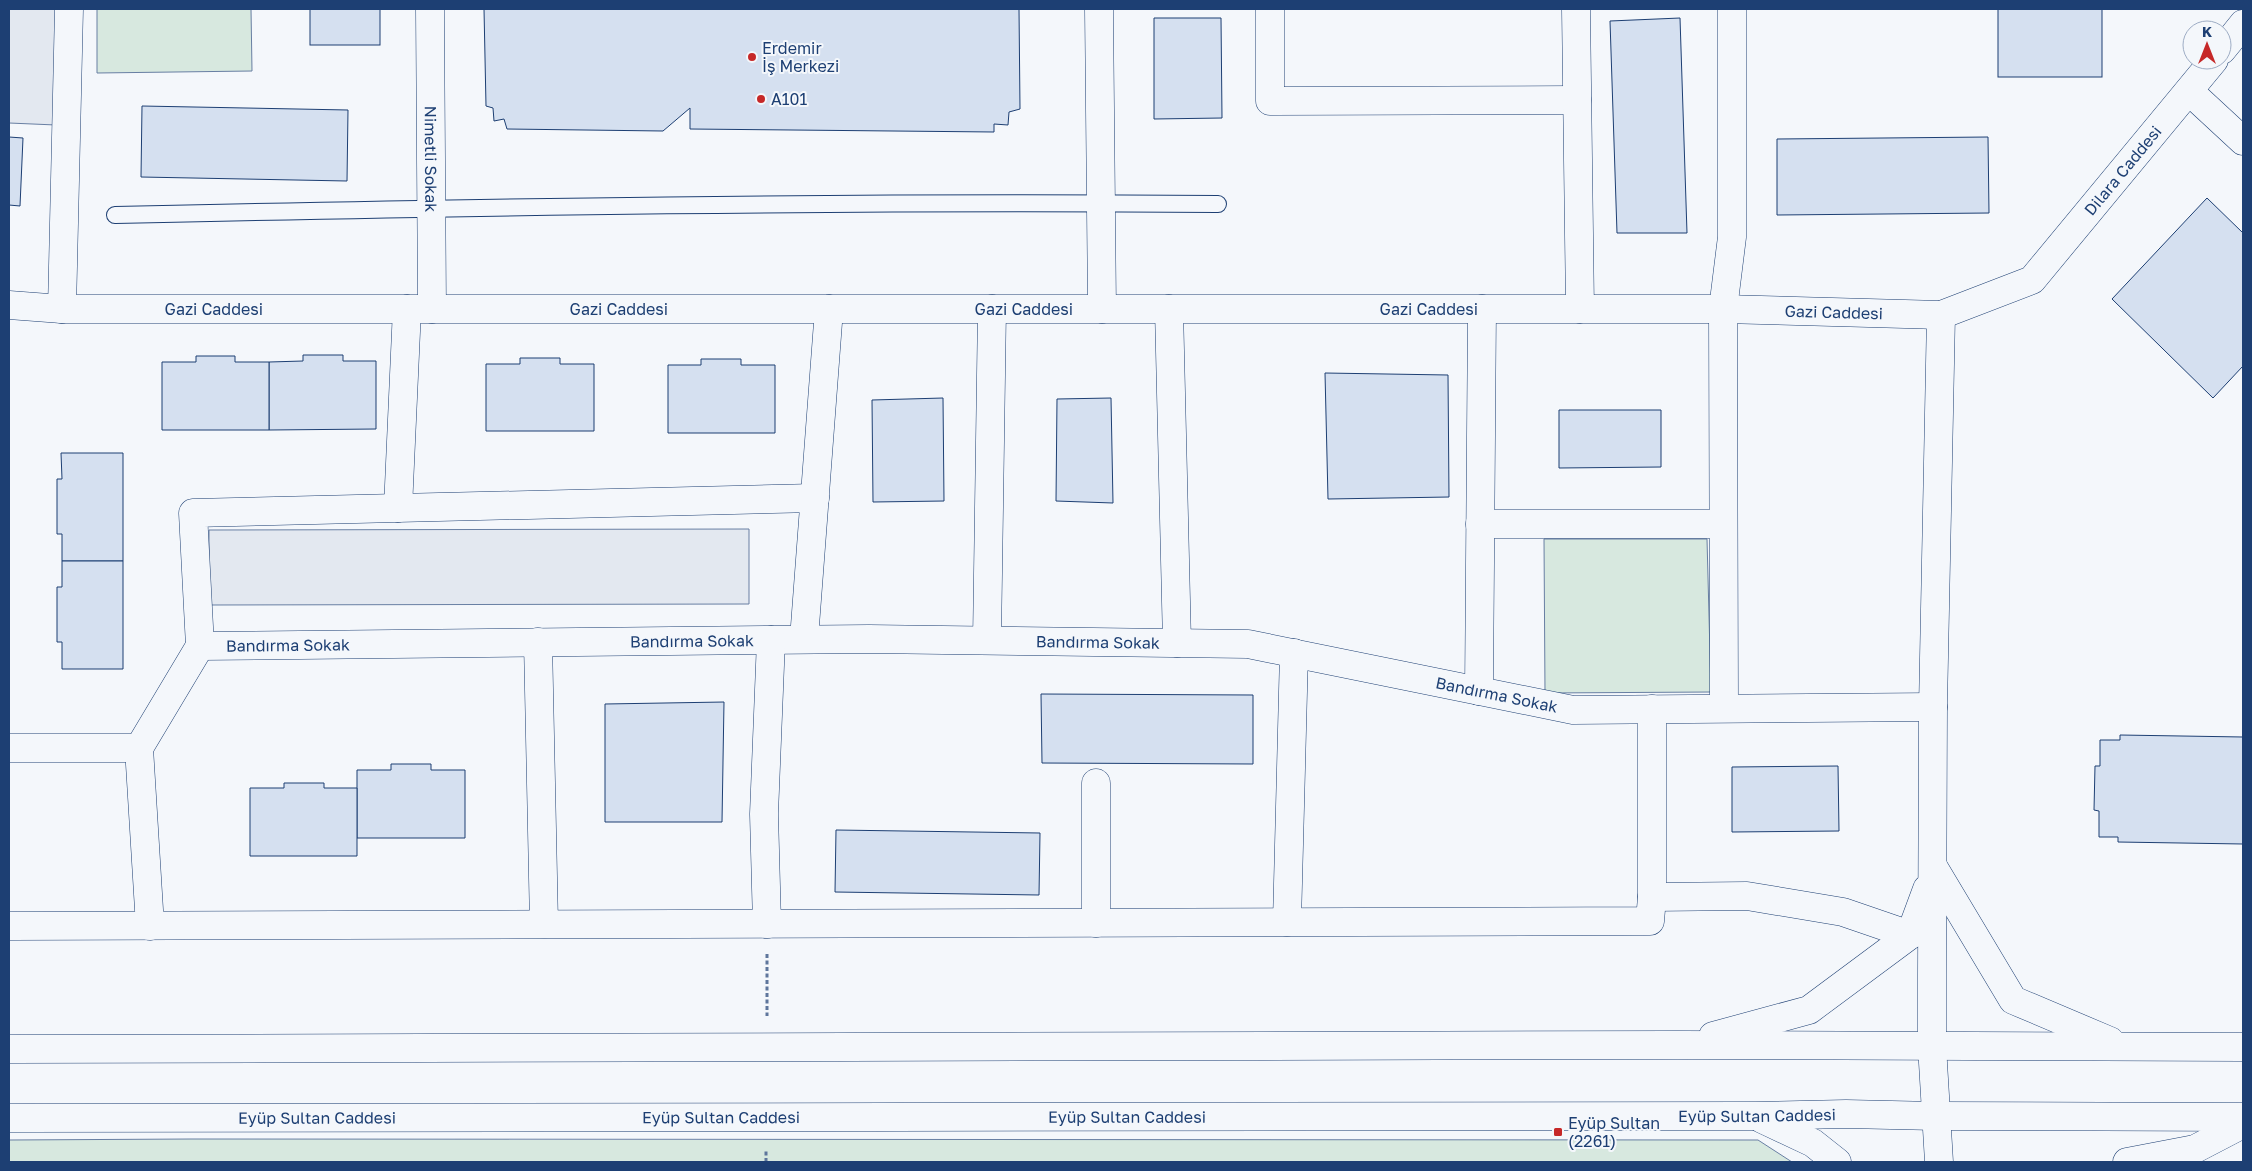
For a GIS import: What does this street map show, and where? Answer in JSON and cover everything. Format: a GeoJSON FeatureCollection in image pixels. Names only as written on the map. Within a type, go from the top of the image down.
{"type":"FeatureCollection","features":[{"type":"Feature","properties":{"kind":"street"},"geometry":{"type":"LineString","coordinates":[[62,309],[69,9]]}},
{"type":"Feature","properties":{"kind":"street","name":"Nimetli Sokak"},"geometry":{"type":"LineString","coordinates":[[398,508],[431,208],[430,9]]}},
{"type":"Feature","properties":{"kind":"street"},"geometry":{"type":"LineString","coordinates":[[1099,9],[1102,309]]}},
{"type":"Feature","properties":{"kind":"street"},"geometry":{"type":"LineString","coordinates":[[1270,9],[1270,101],[1577,100]]}},
{"type":"Feature","properties":{"kind":"street"},"geometry":{"type":"LineString","coordinates":[[1576,9],[1580,309]]}},
{"type":"Feature","properties":{"kind":"street"},"geometry":{"type":"LineString","coordinates":[[1724,708],[1723,309],[1732,236],[1732,9]]}},
{"type":"Feature","properties":{"kind":"street"},"geometry":{"type":"LineString","coordinates":[[2232,38],[2243,24]]}},
{"type":"Feature","properties":{"kind":"street","name":"Dilara Caddesi"},"geometry":{"type":"LineString","coordinates":[[2032,280],[2206,70]]}},
{"type":"Feature","properties":{"kind":"street"},"geometry":{"type":"LineString","coordinates":[[2189,91],[2243,141]]}},
{"type":"Feature","properties":{"kind":"street","name":"Gazi Caddesi"},"geometry":{"type":"LineString","coordinates":[[9,305],[62,309],[1723,309],[1941,315],[2032,280]]}},
{"type":"Feature","properties":{"kind":"street"},"geometry":{"type":"LineString","coordinates":[[804,639],[829,309]]}},
{"type":"Feature","properties":{"kind":"street"},"geometry":{"type":"LineString","coordinates":[[988,640],[992,309]]}},
{"type":"Feature","properties":{"kind":"street"},"geometry":{"type":"LineString","coordinates":[[1169,309],[1177,643]]}},
{"type":"Feature","properties":{"kind":"street"},"geometry":{"type":"LineString","coordinates":[[1479,691],[1482,309]]}},
{"type":"Feature","properties":{"kind":"street"},"geometry":{"type":"LineString","coordinates":[[1938,1162],[1932,1046],[1933,707],[1941,315]]}},
{"type":"Feature","properties":{"kind":"street"},"geometry":{"type":"LineString","coordinates":[[150,926],[139,748],[200,646],[193,513],[815,498]]}},
{"type":"Feature","properties":{"kind":"street"},"geometry":{"type":"LineString","coordinates":[[1480,524],[1723,524]]}},
{"type":"Feature","properties":{"kind":"street","name":"Bandırma Sokak"},"geometry":{"type":"LineString","coordinates":[[200,646],[804,639],[1248,644],[1572,710],[1933,707]]}},
{"type":"Feature","properties":{"kind":"street"},"geometry":{"type":"LineString","coordinates":[[767,924],[764,814],[770,640]]}},
{"type":"Feature","properties":{"kind":"street"},"geometry":{"type":"LineString","coordinates":[[538,642],[544,924]]}},
{"type":"Feature","properties":{"kind":"street"},"geometry":{"type":"LineString","coordinates":[[1287,922],[1294,653]]}},
{"type":"Feature","properties":{"kind":"street"},"geometry":{"type":"LineString","coordinates":[[9,926],[1650,921],[1652,897],[1652,709]]}},
{"type":"Feature","properties":{"kind":"street"},"geometry":{"type":"LineString","coordinates":[[9,748],[139,748]]}},
{"type":"Feature","properties":{"kind":"street"},"geometry":{"type":"LineString","coordinates":[[1096,783],[1096,923]]}},
{"type":"Feature","properties":{"kind":"street"},"geometry":{"type":"LineString","coordinates":[[1677,1045],[1809,1010],[1910,935],[1934,868]]}},
{"type":"Feature","properties":{"kind":"street"},"geometry":{"type":"LineString","coordinates":[[1934,868],[2013,1000],[2123,1047]]}},
{"type":"Feature","properties":{"kind":"street"},"geometry":{"type":"LineString","coordinates":[[1652,897],[1747,896],[1843,912],[1910,935]]}},
{"type":"Feature","properties":{"kind":"street"},"geometry":{"type":"LineString","coordinates":[[9,1049],[1677,1045],[2243,1047]]}},
{"type":"Feature","properties":{"kind":"street","name":"Eyüp Sultan Caddesi"},"geometry":{"type":"LineString","coordinates":[[9,1118],[1756,1116],[1846,1114],[2243,1117]]}},
{"type":"Feature","properties":{"kind":"street"},"geometry":{"type":"LineString","coordinates":[[1756,1116],[1813,1143],[1837,1162]]}},
{"type":"Feature","properties":{"kind":"street"},"geometry":{"type":"LineString","coordinates":[[2127,1162],[2195,1149],[2243,1124]]}},
{"type":"Feature","properties":{"kind":"lane"},"geometry":{"type":"LineString","coordinates":[[115,215],[431,208],[1101,203],[1218,204]]}},
{"type":"Feature","properties":{"kind":"shaded area"},"geometry":{"type":"Polygon","coordinates":[[[9,9],[61,9],[56,125],[9,123],[9,9]]]}},
{"type":"Feature","properties":{"kind":"shaded area"},"geometry":{"type":"Polygon","coordinates":[[[97,9],[251,9],[252,71],[97,73],[97,9]]]}},
{"type":"Feature","properties":{"kind":"shaded area"},"geometry":{"type":"Polygon","coordinates":[[[749,529],[749,604],[209,605],[209,530],[749,529]]]}},
{"type":"Feature","properties":{"kind":"shaded area"},"geometry":{"type":"Polygon","coordinates":[[[1544,539],[1707,539],[1711,692],[1545,693],[1544,539]]]}},
{"type":"Feature","properties":{"kind":"shaded area"},"geometry":{"type":"Polygon","coordinates":[[[9,1140],[1758,1140],[1792,1162],[9,1162],[9,1140]]]}},
{"type":"Feature","properties":{"kind":"building"},"geometry":{"type":"Polygon","coordinates":[[[310,9],[380,9],[380,45],[310,45],[310,9]]]}},
{"type":"Feature","properties":{"kind":"building","name":"Erdemir İş Merkezi"},"geometry":{"type":"Polygon","coordinates":[[[484,9],[1019,9],[1020,109],[1009,112],[1008,125],[994,124],[994,132],[690,129],[690,108],[663,131],[507,129],[504,119],[494,121],[493,108],[486,106],[484,9]]]}},
{"type":"Feature","properties":{"kind":"building"},"geometry":{"type":"Polygon","coordinates":[[[1998,9],[2102,9],[2102,77],[1998,77],[1998,9]]]}},
{"type":"Feature","properties":{"kind":"building"},"geometry":{"type":"Polygon","coordinates":[[[1154,18],[1221,18],[1222,118],[1154,119],[1154,18]]]}},
{"type":"Feature","properties":{"kind":"building"},"geometry":{"type":"Polygon","coordinates":[[[1680,18],[1687,233],[1617,233],[1610,21],[1680,18]]]}},
{"type":"Feature","properties":{"kind":"building"},"geometry":{"type":"Polygon","coordinates":[[[142,106],[348,110],[347,181],[141,177],[142,106]]]}},
{"type":"Feature","properties":{"kind":"building"},"geometry":{"type":"Polygon","coordinates":[[[9,137],[23,138],[20,206],[9,205],[9,137]]]}},
{"type":"Feature","properties":{"kind":"building"},"geometry":{"type":"Polygon","coordinates":[[[1988,137],[1989,213],[1777,215],[1777,139],[1988,137]]]}},
{"type":"Feature","properties":{"kind":"building"},"geometry":{"type":"Polygon","coordinates":[[[2207,198],[2243,233],[2243,366],[2213,398],[2112,299],[2207,198]]]}},
{"type":"Feature","properties":{"kind":"building"},"geometry":{"type":"Polygon","coordinates":[[[303,355],[343,355],[343,361],[376,361],[376,429],[269,430],[269,362],[303,361],[303,355]]]}},
{"type":"Feature","properties":{"kind":"building"},"geometry":{"type":"Polygon","coordinates":[[[196,356],[235,356],[235,362],[269,362],[269,430],[162,430],[162,362],[196,362],[196,356]]]}},
{"type":"Feature","properties":{"kind":"building"},"geometry":{"type":"Polygon","coordinates":[[[520,358],[560,358],[560,364],[594,364],[594,431],[486,431],[486,364],[520,364],[520,358]]]}},
{"type":"Feature","properties":{"kind":"building"},"geometry":{"type":"Polygon","coordinates":[[[701,359],[741,359],[741,365],[775,365],[775,433],[668,433],[668,365],[701,365],[701,359]]]}},
{"type":"Feature","properties":{"kind":"building"},"geometry":{"type":"Polygon","coordinates":[[[1325,373],[1448,375],[1449,497],[1328,499],[1325,373]]]}},
{"type":"Feature","properties":{"kind":"building"},"geometry":{"type":"Polygon","coordinates":[[[943,398],[944,501],[873,502],[872,400],[943,398]]]}},
{"type":"Feature","properties":{"kind":"building"},"geometry":{"type":"Polygon","coordinates":[[[1111,398],[1113,503],[1056,501],[1057,399],[1111,398]]]}},
{"type":"Feature","properties":{"kind":"building"},"geometry":{"type":"Polygon","coordinates":[[[1559,410],[1661,410],[1661,467],[1559,468],[1559,410]]]}},
{"type":"Feature","properties":{"kind":"building"},"geometry":{"type":"Polygon","coordinates":[[[61,453],[123,453],[123,561],[62,561],[62,534],[57,534],[57,479],[62,479],[61,453]]]}},
{"type":"Feature","properties":{"kind":"building"},"geometry":{"type":"Polygon","coordinates":[[[62,561],[123,561],[123,669],[62,669],[62,642],[57,642],[57,587],[62,587],[62,561]]]}},
{"type":"Feature","properties":{"kind":"building"},"geometry":{"type":"Polygon","coordinates":[[[1041,694],[1253,695],[1253,764],[1042,763],[1041,694]]]}},
{"type":"Feature","properties":{"kind":"building"},"geometry":{"type":"Polygon","coordinates":[[[724,702],[722,822],[605,822],[605,704],[724,702]]]}},
{"type":"Feature","properties":{"kind":"building"},"geometry":{"type":"Polygon","coordinates":[[[2120,735],[2243,737],[2243,844],[2118,842],[2118,837],[2099,837],[2099,811],[2094,810],[2095,766],[2100,766],[2100,740],[2120,740],[2120,735]]]}},
{"type":"Feature","properties":{"kind":"building"},"geometry":{"type":"Polygon","coordinates":[[[391,764],[431,764],[431,770],[465,770],[465,838],[357,838],[357,770],[391,770],[391,764]]]}},
{"type":"Feature","properties":{"kind":"building"},"geometry":{"type":"Polygon","coordinates":[[[1838,766],[1839,831],[1732,832],[1732,767],[1838,766]]]}},
{"type":"Feature","properties":{"kind":"building"},"geometry":{"type":"Polygon","coordinates":[[[284,783],[324,783],[324,788],[357,788],[357,856],[250,856],[250,788],[284,788],[284,783]]]}},
{"type":"Feature","properties":{"kind":"building"},"geometry":{"type":"Polygon","coordinates":[[[836,830],[1040,833],[1039,895],[835,892],[836,830]]]}},
{"type":"Feature","properties":{"kind":"place","name":"Erdemir İş Merkezi"},"geometry":{"type":"Point","coordinates":[752,57]}},
{"type":"Feature","properties":{"kind":"place","name":"A101"},"geometry":{"type":"Point","coordinates":[761,99]}},
{"type":"Feature","properties":{"kind":"place","name":"Eyüp Sultan (2261)"},"geometry":{"type":"Point","coordinates":[1558,1132]}}]}
